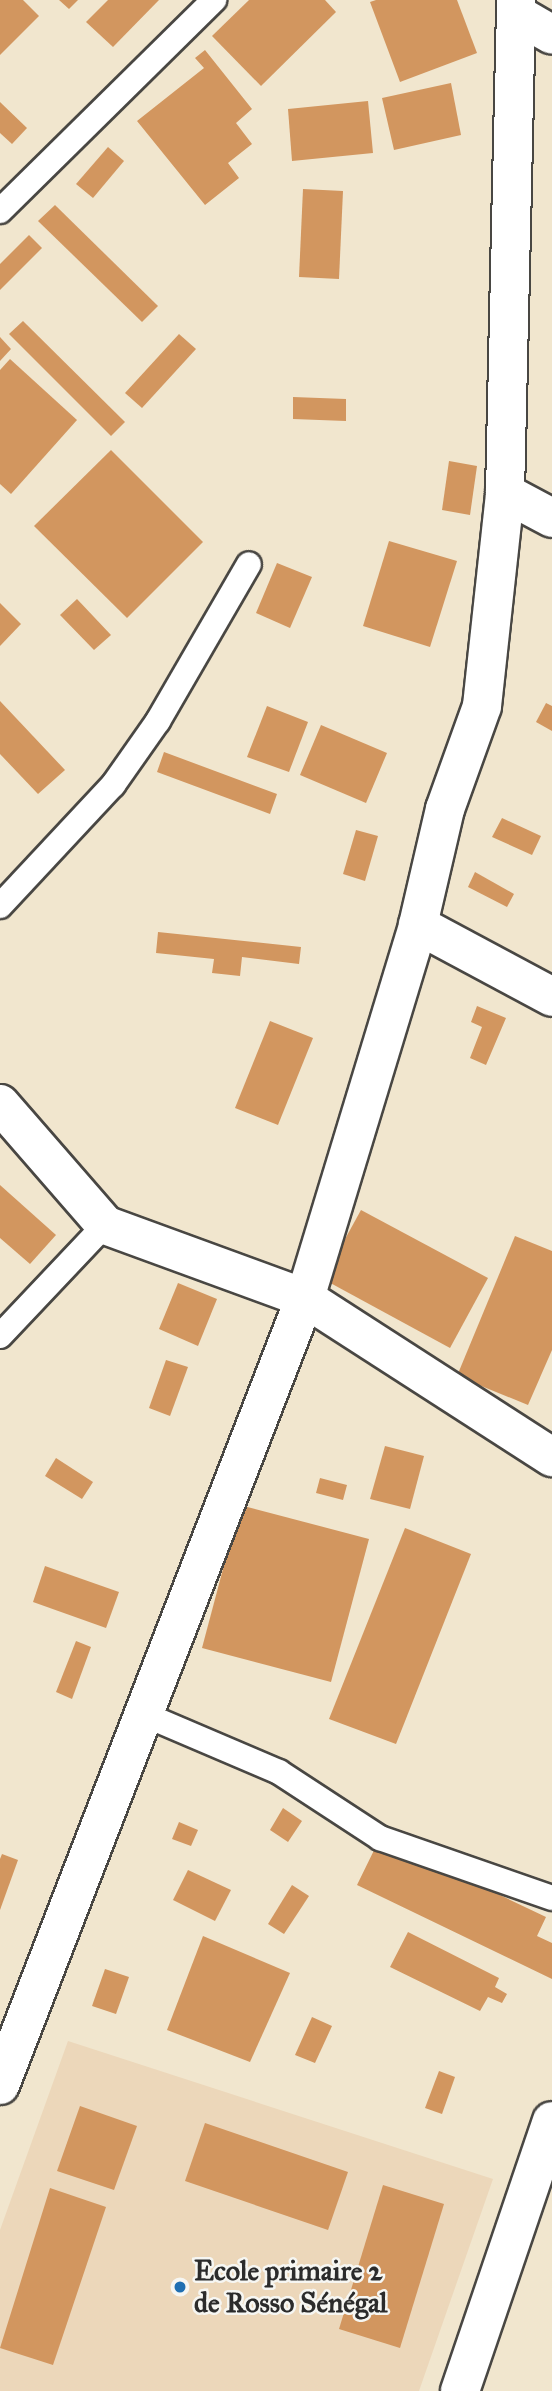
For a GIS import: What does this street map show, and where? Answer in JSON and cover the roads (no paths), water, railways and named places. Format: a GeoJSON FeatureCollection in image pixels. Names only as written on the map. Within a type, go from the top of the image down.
{"type":"FeatureCollection","features":[{"type":"Feature","properties":{"kind":"street"},"geometry":{"type":"LineString","coordinates":[[517,7],[552,35]]}},
{"type":"Feature","properties":{"kind":"street"},"geometry":{"type":"LineString","coordinates":[[0,2085],[305,1298],[418,925],[445,808],[482,706],[505,493],[517,7]]}},
{"type":"Feature","properties":{"kind":"street"},"geometry":{"type":"LineString","coordinates":[[505,493],[552,518]]}},
{"type":"Feature","properties":{"kind":"street"},"geometry":{"type":"LineString","coordinates":[[418,925],[552,997]]}},
{"type":"Feature","properties":{"kind":"street"},"geometry":{"type":"LineString","coordinates":[[0,1104],[105,1225],[305,1298],[552,1457]]}},
{"type":"Feature","properties":{"kind":"street"},"geometry":{"type":"LineString","coordinates":[[460,2391],[542,2177],[552,2121]]}},
{"type":"Feature","properties":{"kind":"lane"},"geometry":{"type":"LineString","coordinates":[[0,211],[214,0]]}},
{"type":"Feature","properties":{"kind":"lane"},"geometry":{"type":"LineString","coordinates":[[0,906],[113,785],[158,722],[249,564]]}},
{"type":"Feature","properties":{"kind":"lane"},"geometry":{"type":"LineString","coordinates":[[0,1336],[105,1225]]}},
{"type":"Feature","properties":{"kind":"lane"},"geometry":{"type":"LineString","coordinates":[[143,1714],[279,1772],[380,1838],[552,1898]]}},
{"type":"Feature","properties":{"kind":"place","name":"Ecole primaire 2 de Rosso Sénégal"},"geometry":{"type":"Point","coordinates":[180,2287]}}]}
